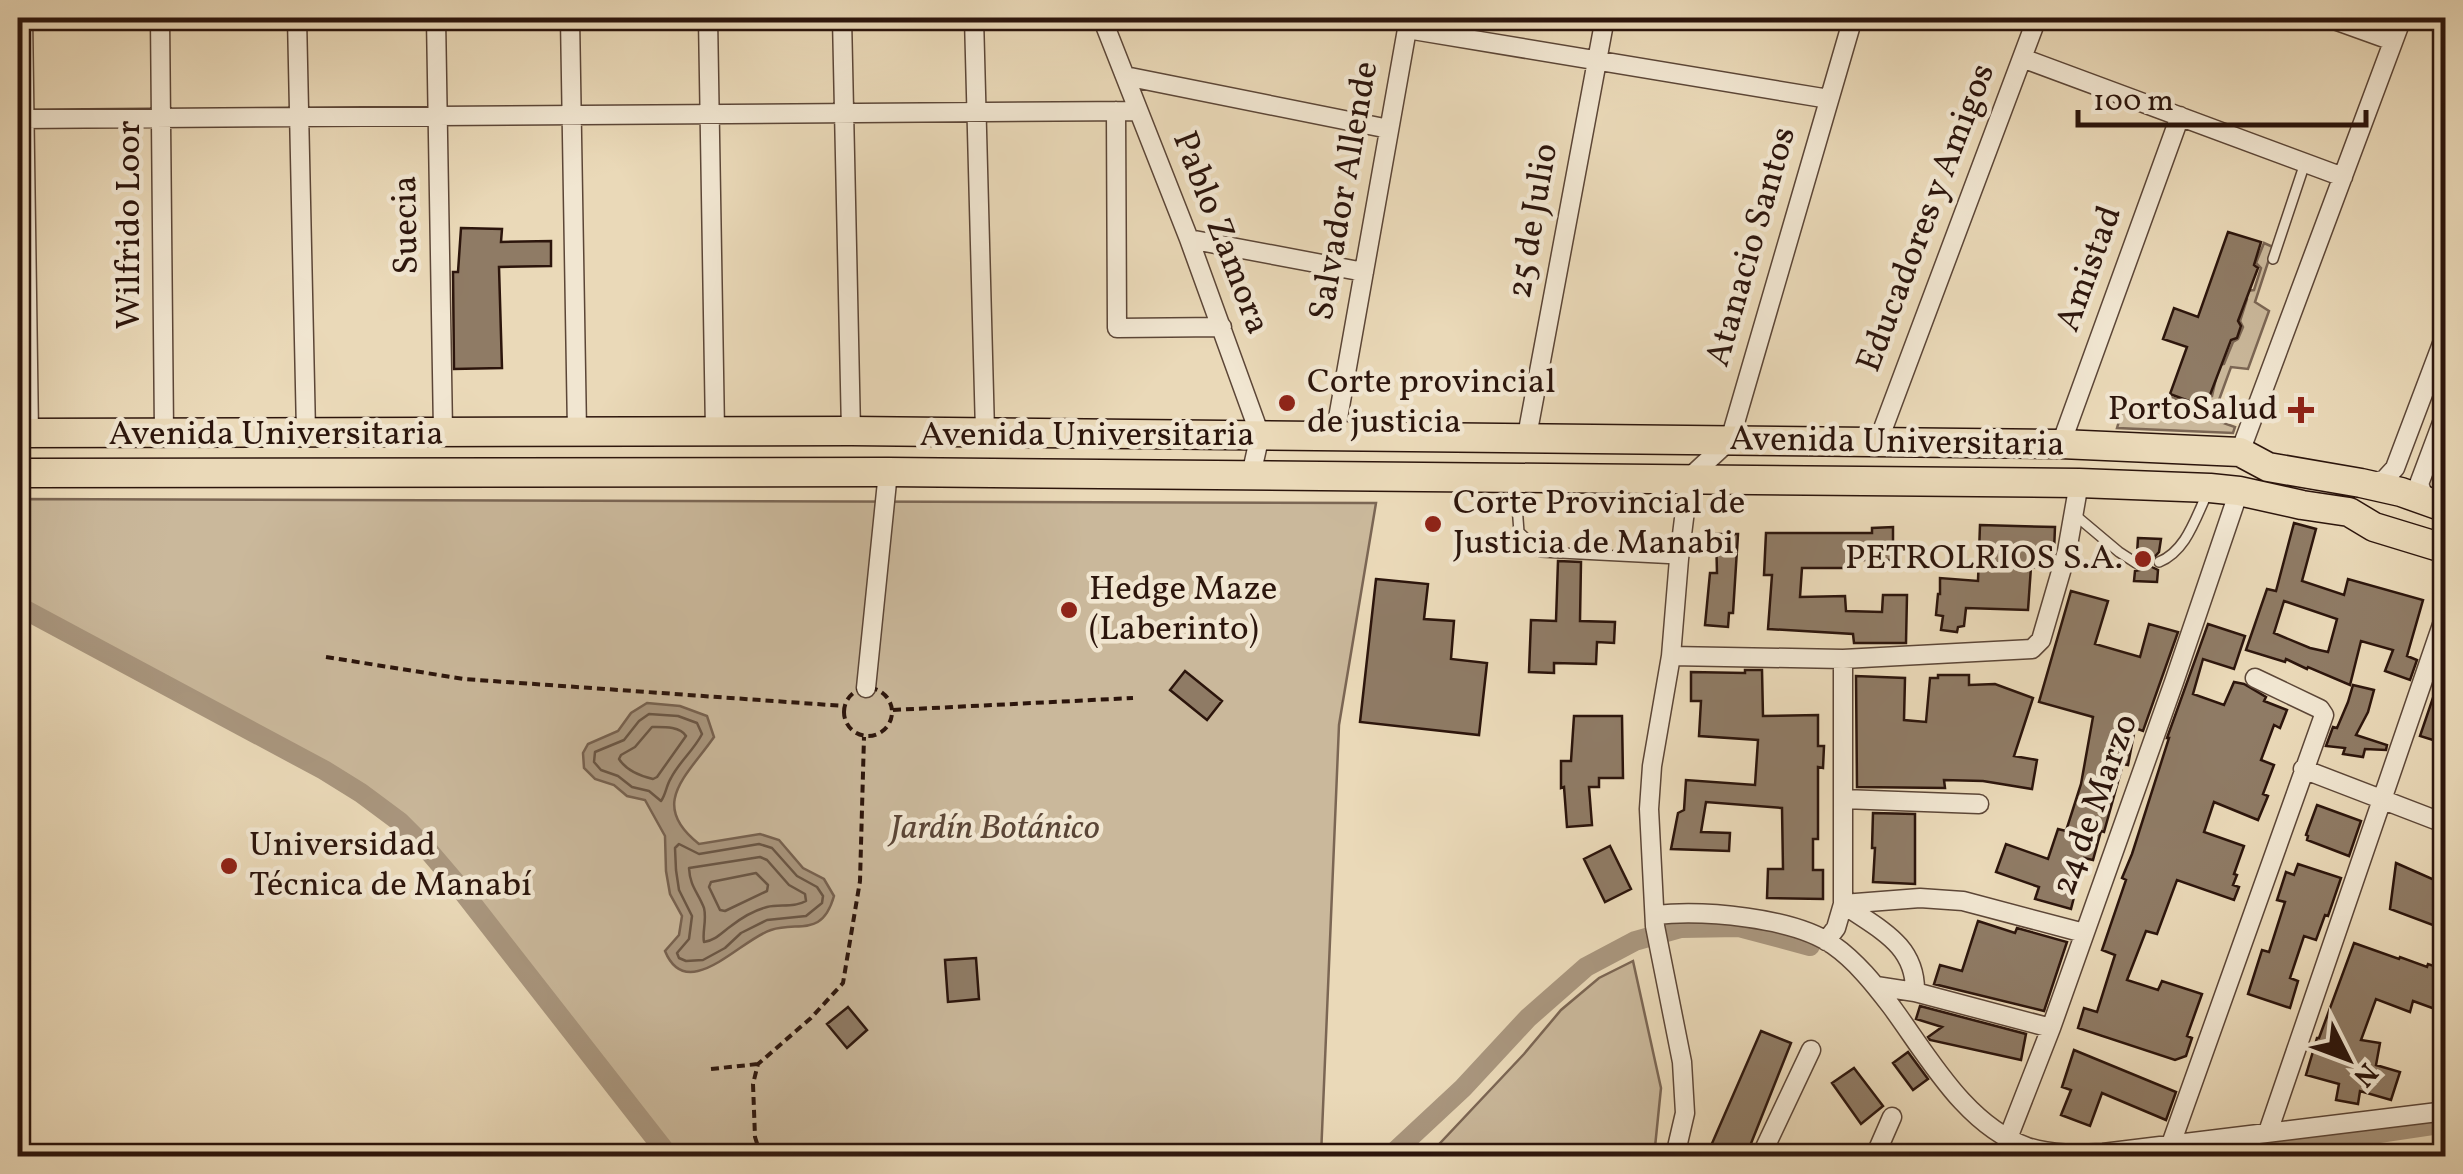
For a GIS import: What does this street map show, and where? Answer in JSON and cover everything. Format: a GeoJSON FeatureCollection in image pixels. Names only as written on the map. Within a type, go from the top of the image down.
{"type":"FeatureCollection","features":[{"type":"Feature","properties":{"kind":"main road","name":"Avenida Universitaria"},"geometry":{"type":"LineString","coordinates":[[23,432],[851,431],[2061,444],[2240,452],[2268,466],[2401,492],[2440,507]]}},
{"type":"Feature","properties":{"kind":"main road","name":"Avenida Universitaria"},"geometry":{"type":"LineString","coordinates":[[18,473],[888,472],[2079,483],[2239,491],[2349,512],[2374,527],[2446,549]]}},
{"type":"Feature","properties":{"kind":"street"},"geometry":{"type":"LineString","coordinates":[[23,18],[23,432]]}},
{"type":"Feature","properties":{"kind":"street","name":"Wilfrido Loor"},"geometry":{"type":"LineString","coordinates":[[160,18],[164,432]]}},
{"type":"Feature","properties":{"kind":"street"},"geometry":{"type":"LineString","coordinates":[[296,18],[306,432]]}},
{"type":"Feature","properties":{"kind":"street","name":"Suecia"},"geometry":{"type":"LineString","coordinates":[[436,18],[443,432]]}},
{"type":"Feature","properties":{"kind":"street"},"geometry":{"type":"LineString","coordinates":[[570,18],[577,431]]}},
{"type":"Feature","properties":{"kind":"street"},"geometry":{"type":"LineString","coordinates":[[708,18],[715,431]]}},
{"type":"Feature","properties":{"kind":"street"},"geometry":{"type":"LineString","coordinates":[[842,18],[851,431]]}},
{"type":"Feature","properties":{"kind":"street"},"geometry":{"type":"LineString","coordinates":[[974,18],[985,432]]}},
{"type":"Feature","properties":{"kind":"street","name":"Pablo Zamora"},"geometry":{"type":"LineString","coordinates":[[1102,18],[1190,239],[1260,435]]}},
{"type":"Feature","properties":{"kind":"street","name":"25 de Julio"},"geometry":{"type":"LineString","coordinates":[[1528,436],[1605,18]]}},
{"type":"Feature","properties":{"kind":"street","name":"Atanacio Santos"},"geometry":{"type":"LineString","coordinates":[[1730,440],[1853,18]]}},
{"type":"Feature","properties":{"kind":"street","name":"Educadores y Amigos"},"geometry":{"type":"LineString","coordinates":[[1878,442],[2038,18]]}},
{"type":"Feature","properties":{"kind":"street"},"geometry":{"type":"LineString","coordinates":[[2329,18],[2393,41]]}},
{"type":"Feature","properties":{"kind":"street"},"geometry":{"type":"LineString","coordinates":[[2240,452],[2402,18]]}},
{"type":"Feature","properties":{"kind":"street"},"geometry":{"type":"LineString","coordinates":[[1408,23],[1829,99]]}},
{"type":"Feature","properties":{"kind":"street","name":"Salvador Allende"},"geometry":{"type":"LineString","coordinates":[[1335,435],[1408,23]]}},
{"type":"Feature","properties":{"kind":"street"},"geometry":{"type":"LineString","coordinates":[[2022,58],[2343,177]]}},
{"type":"Feature","properties":{"kind":"street"},"geometry":{"type":"LineString","coordinates":[[1124,76],[1389,129]]}},
{"type":"Feature","properties":{"kind":"street"},"geometry":{"type":"LineString","coordinates":[[1116,111],[1118,328],[1222,327]]}},
{"type":"Feature","properties":{"kind":"street"},"geometry":{"type":"LineString","coordinates":[[21,119],[1138,111]]}},
{"type":"Feature","properties":{"kind":"street","name":"Amistad"},"geometry":{"type":"LineString","coordinates":[[2061,444],[2180,116]]}},
{"type":"Feature","properties":{"kind":"street"},"geometry":{"type":"LineString","coordinates":[[1190,239],[1364,272]]}},
{"type":"Feature","properties":{"kind":"street"},"geometry":{"type":"LineString","coordinates":[[2362,483],[2377,482],[2390,476],[2395,468],[2446,333]]}},
{"type":"Feature","properties":{"kind":"street"},"geometry":{"type":"LineString","coordinates":[[2440,507],[2424,497],[2419,484],[2446,412]]}},
{"type":"Feature","properties":{"kind":"street"},"geometry":{"type":"LineString","coordinates":[[1251,474],[1260,435]]}},
{"type":"Feature","properties":{"kind":"street"},"geometry":{"type":"LineString","coordinates":[[2407,436],[2416,450],[2434,442]]}},
{"type":"Feature","properties":{"kind":"street"},"geometry":{"type":"LineString","coordinates":[[1675,1156],[1685,1114],[1682,1062],[1655,921],[1649,840],[1652,766],[1671,656],[1690,478],[1730,440]]}},
{"type":"Feature","properties":{"kind":"street"},"geometry":{"type":"LineString","coordinates":[[866,688],[888,472]]}},
{"type":"Feature","properties":{"kind":"street"},"geometry":{"type":"LineString","coordinates":[[1671,656],[1842,658],[2022,651],[2036,646],[2062,569],[2079,483]]}},
{"type":"Feature","properties":{"kind":"street","name":"24 de Marzo"},"geometry":{"type":"LineString","coordinates":[[2002,1156],[2239,491]]}},
{"type":"Feature","properties":{"kind":"street"},"geometry":{"type":"LineString","coordinates":[[2268,1132],[2446,613]]}},
{"type":"Feature","properties":{"kind":"street"},"geometry":{"type":"LineString","coordinates":[[1826,940],[1836,928],[1843,904],[1842,658]]}},
{"type":"Feature","properties":{"kind":"street"},"geometry":{"type":"LineString","coordinates":[[2171,1144],[2324,715],[2320,708],[2255,678]]}},
{"type":"Feature","properties":{"kind":"street"},"geometry":{"type":"LineString","coordinates":[[2303,770],[2446,824]]}},
{"type":"Feature","properties":{"kind":"street"},"geometry":{"type":"LineString","coordinates":[[1843,799],[1979,804]]}},
{"type":"Feature","properties":{"kind":"street"},"geometry":{"type":"LineString","coordinates":[[1843,904],[1920,898],[1963,901],[2084,933]]}},
{"type":"Feature","properties":{"kind":"street"},"geometry":{"type":"LineString","coordinates":[[1843,904],[1904,951],[1915,973],[1914,992]]}},
{"type":"Feature","properties":{"kind":"street"},"geometry":{"type":"LineString","coordinates":[[1655,921],[1684,914],[1739,918],[1780,925],[1826,940],[1876,986],[1951,1087],[1987,1124],[2007,1138],[2046,1152],[2103,1154],[2446,1111]]}},
{"type":"Feature","properties":{"kind":"street"},"geometry":{"type":"LineString","coordinates":[[1876,986],[1914,992],[2050,1028]]}},
{"type":"Feature","properties":{"kind":"street"},"geometry":{"type":"LineString","coordinates":[[1761,1156],[1811,1050]]}},
{"type":"Feature","properties":{"kind":"street"},"geometry":{"type":"LineString","coordinates":[[1875,1156],[1892,1117]]}},
{"type":"Feature","properties":{"kind":"lane"},"geometry":{"type":"LineString","coordinates":[[2273,259],[2305,163]]}},
{"type":"Feature","properties":{"kind":"lane"},"geometry":{"type":"LineString","coordinates":[[1515,477],[1518,532],[1542,552],[1679,559]]}},
{"type":"Feature","properties":{"kind":"lane"},"geometry":{"type":"LineString","coordinates":[[2158,562],[2172,557],[2179,549],[2210,488]]}},
{"type":"Feature","properties":{"kind":"lane"},"geometry":{"type":"LineString","coordinates":[[2075,515],[2136,562]]}},
{"type":"Feature","properties":{"kind":"path"},"geometry":{"type":"LineString","coordinates":[[326,657],[464,679],[844,706]]}},
{"type":"Feature","properties":{"kind":"path"},"geometry":{"type":"LineString","coordinates":[[866,688],[884,693],[892,710],[885,730],[864,737],[847,726],[844,706],[852,693],[866,688]]}},
{"type":"Feature","properties":{"kind":"path"},"geometry":{"type":"LineString","coordinates":[[892,710],[1134,698]]}},
{"type":"Feature","properties":{"kind":"path"},"geometry":{"type":"LineString","coordinates":[[710,1069],[758,1064],[812,1018],[843,983],[860,880],[864,737]]}},
{"type":"Feature","properties":{"kind":"path"},"geometry":{"type":"LineString","coordinates":[[758,1064],[753,1084],[755,1137],[761,1156]]}},
{"type":"Feature","properties":{"kind":"green space"},"geometry":{"type":"Polygon","coordinates":[[[2264,243],[2273,247],[2255,302],[2269,311],[2248,369],[2231,367],[2212,419],[2235,427],[2233,433],[2117,428],[2123,408],[2163,411],[2168,396],[2203,408],[2212,396],[2219,365],[2224,364],[2243,327],[2240,321],[2246,291],[2254,290],[2261,268],[2256,263],[2264,243]]]}},
{"type":"Feature","properties":{"kind":"green space","name":"Jardín Botánico"},"geometry":{"type":"Polygon","coordinates":[[[18,499],[1376,503],[1339,725],[1321,1156],[669,1156],[456,883],[400,822],[324,770],[18,606],[18,499]]]}},
{"type":"Feature","properties":{"kind":"green space"},"geometry":{"type":"Polygon","coordinates":[[[1633,961],[1661,1088],[1655,1147],[1650,1156],[1428,1156],[1561,1010],[1599,978],[1633,961]]]}},
{"type":"Feature","properties":{"kind":"water"},"geometry":{"type":"Polygon","coordinates":[[[647,703],[680,706],[707,716],[714,737],[677,790],[676,816],[684,830],[699,844],[760,834],[779,840],[803,868],[824,879],[834,896],[823,918],[809,925],[771,930],[700,970],[687,972],[675,966],[665,951],[679,935],[682,916],[670,894],[665,836],[645,800],[627,796],[614,785],[595,779],[584,768],[583,753],[588,744],[618,731],[631,713],[647,703]]]}},
{"type":"Feature","properties":{"kind":"building"},"geometry":{"type":"Polygon","coordinates":[[[461,228],[502,229],[501,242],[551,241],[551,266],[499,267],[502,368],[454,369],[453,272],[458,272],[461,228]]]}},
{"type":"Feature","properties":{"kind":"building"},"geometry":{"type":"Polygon","coordinates":[[[2228,232],[2261,242],[2254,265],[2258,268],[2238,321],[2241,326],[2237,338],[2231,340],[2202,406],[2170,394],[2187,347],[2163,339],[2174,308],[2198,317],[2228,232]]]}},
{"type":"Feature","properties":{"kind":"building"},"geometry":{"type":"Polygon","coordinates":[[[2294,523],[2316,529],[2302,581],[2344,595],[2348,579],[2423,600],[2407,656],[2417,660],[2410,680],[2385,671],[2393,650],[2361,641],[2350,685],[2286,659],[2285,662],[2246,650],[2267,589],[2276,591],[2294,523]],[[2284,601],[2274,633],[2328,652],[2337,619],[2284,601]]]}},
{"type":"Feature","properties":{"kind":"building"},"geometry":{"type":"Polygon","coordinates":[[[1980,525],[2055,527],[2049,568],[2031,567],[2028,610],[1966,608],[1964,626],[1958,627],[1957,632],[1941,630],[1943,616],[1936,615],[1940,578],[1978,581],[1980,525]]]}},
{"type":"Feature","properties":{"kind":"building"},"geometry":{"type":"Polygon","coordinates":[[[1893,527],[1893,560],[1853,560],[1853,568],[1802,568],[1800,597],[1845,596],[1846,611],[1882,612],[1883,595],[1907,595],[1906,643],[1854,643],[1853,634],[1768,629],[1772,575],[1764,575],[1766,533],[1872,533],[1872,528],[1893,527]]]}},
{"type":"Feature","properties":{"kind":"building"},"geometry":{"type":"Polygon","coordinates":[[[1716,534],[1738,534],[1733,613],[1729,613],[1728,627],[1705,625],[1710,573],[1717,573],[1716,534]]]}},
{"type":"Feature","properties":{"kind":"building"},"geometry":{"type":"Polygon","coordinates":[[[2138,538],[2161,539],[2159,552],[2151,561],[2158,570],[2157,582],[2134,581],[2135,571],[2144,564],[2137,554],[2138,538]]]}},
{"type":"Feature","properties":{"kind":"building"},"geometry":{"type":"Polygon","coordinates":[[[1558,561],[1581,562],[1580,621],[1615,622],[1614,643],[1597,642],[1596,664],[1554,663],[1554,673],[1529,672],[1531,620],[1556,621],[1558,561]]]}},
{"type":"Feature","properties":{"kind":"building"},"geometry":{"type":"Polygon","coordinates":[[[1376,579],[1428,584],[1424,619],[1454,621],[1451,659],[1487,663],[1479,735],[1360,722],[1376,579]]]}},
{"type":"Feature","properties":{"kind":"building"},"geometry":{"type":"Polygon","coordinates":[[[2071,591],[2108,601],[2095,644],[2140,657],[2149,624],[2178,632],[2143,731],[2135,728],[2128,765],[2123,764],[2093,860],[2084,858],[2071,909],[2035,899],[2039,887],[1996,872],[2006,844],[2048,859],[2058,829],[2066,831],[2081,784],[2093,717],[2039,702],[2071,591]]]}},
{"type":"Feature","properties":{"kind":"building"},"geometry":{"type":"Polygon","coordinates":[[[2208,624],[2245,636],[2234,669],[2203,659],[2193,694],[2224,705],[2234,682],[2287,710],[2280,728],[2274,725],[2261,760],[2274,765],[2258,820],[2214,802],[2204,832],[2244,846],[2234,874],[2237,875],[2233,885],[2239,887],[2234,900],[2177,880],[2157,934],[2146,931],[2127,980],[2158,990],[2162,981],[2202,994],[2187,1036],[2192,1038],[2186,1056],[2175,1060],[2078,1028],[2084,1008],[2097,1012],[2115,955],[2102,950],[2126,880],[2122,878],[2208,624]]]}},
{"type":"Feature","properties":{"kind":"building"},"geometry":{"type":"Polygon","coordinates":[[[2440,668],[2446,669],[2446,744],[2420,736],[2440,668]]]}},
{"type":"Feature","properties":{"kind":"building"},"geometry":{"type":"Polygon","coordinates":[[[1762,670],[1763,716],[1818,715],[1818,746],[1824,746],[1823,768],[1818,767],[1818,839],[1813,839],[1813,870],[1823,870],[1823,899],[1767,898],[1768,869],[1783,869],[1782,808],[1706,802],[1701,832],[1730,833],[1729,851],[1671,849],[1678,813],[1684,810],[1686,780],[1755,785],[1758,740],[1699,736],[1701,701],[1691,701],[1691,672],[1762,670]]]}},
{"type":"Feature","properties":{"kind":"building"},"geometry":{"type":"Polygon","coordinates":[[[1185,671],[1222,701],[1207,720],[1170,690],[1185,671]]]}},
{"type":"Feature","properties":{"kind":"building"},"geometry":{"type":"Polygon","coordinates":[[[1969,675],[1969,685],[1995,684],[2033,698],[2014,756],[2037,760],[2032,789],[1944,780],[1945,788],[1857,787],[1856,676],[1905,678],[1904,720],[1926,722],[1930,678],[1969,675]]]}},
{"type":"Feature","properties":{"kind":"building"},"geometry":{"type":"Polygon","coordinates":[[[2353,685],[2374,690],[2356,735],[2387,745],[2386,750],[2365,749],[2363,757],[2343,754],[2345,748],[2326,746],[2353,685]]]}},
{"type":"Feature","properties":{"kind":"building"},"geometry":{"type":"Polygon","coordinates":[[[1574,716],[1622,716],[1623,778],[1599,778],[1599,787],[1589,787],[1592,825],[1567,827],[1561,761],[1571,761],[1574,716]]]}},
{"type":"Feature","properties":{"kind":"building"},"geometry":{"type":"Polygon","coordinates":[[[2317,805],[2361,821],[2349,856],[2307,840],[2317,805]]]}},
{"type":"Feature","properties":{"kind":"building"},"geometry":{"type":"Polygon","coordinates":[[[1873,813],[1915,814],[1915,884],[1873,882],[1873,813]]]}},
{"type":"Feature","properties":{"kind":"building"},"geometry":{"type":"Polygon","coordinates":[[[1610,846],[1631,889],[1605,902],[1584,859],[1610,846]]]}},
{"type":"Feature","properties":{"kind":"building"},"geometry":{"type":"Polygon","coordinates":[[[2396,863],[2446,885],[2446,930],[2390,909],[2396,863]]]}},
{"type":"Feature","properties":{"kind":"building"},"geometry":{"type":"Polygon","coordinates":[[[2298,864],[2341,878],[2316,940],[2304,936],[2290,978],[2298,981],[2290,1008],[2248,994],[2262,950],[2269,952],[2285,902],[2277,900],[2286,872],[2294,875],[2298,864]]]}},
{"type":"Feature","properties":{"kind":"building"},"geometry":{"type":"Polygon","coordinates":[[[1978,921],[2015,933],[2017,928],[2067,942],[2044,1011],[1934,984],[1940,965],[1962,971],[1978,921]]]}},
{"type":"Feature","properties":{"kind":"building"},"geometry":{"type":"Polygon","coordinates":[[[2354,943],[2446,970],[2446,1013],[2413,1001],[2410,1012],[2376,999],[2361,1040],[2380,1043],[2376,1065],[2400,1072],[2391,1100],[2360,1091],[2358,1104],[2336,1100],[2339,1084],[2306,1075],[2354,943]]]}},
{"type":"Feature","properties":{"kind":"building"},"geometry":{"type":"Polygon","coordinates":[[[976,958],[979,999],[948,1002],[945,960],[976,958]]]}},
{"type":"Feature","properties":{"kind":"building"},"geometry":{"type":"Polygon","coordinates":[[[1920,1006],[2026,1034],[2021,1060],[1930,1040],[1928,1037],[1942,1027],[1916,1019],[1920,1006]]]}},
{"type":"Feature","properties":{"kind":"building"},"geometry":{"type":"Polygon","coordinates":[[[848,1007],[867,1030],[847,1048],[827,1024],[848,1007]]]}},
{"type":"Feature","properties":{"kind":"building"},"geometry":{"type":"Polygon","coordinates":[[[1761,1031],[1791,1043],[1746,1156],[1728,1156],[1710,1148],[1761,1031]]]}},
{"type":"Feature","properties":{"kind":"building"},"geometry":{"type":"Polygon","coordinates":[[[2074,1050],[2176,1092],[2166,1120],[2102,1093],[2090,1126],[2061,1115],[2071,1090],[2062,1087],[2074,1050]]]}},
{"type":"Feature","properties":{"kind":"building"},"geometry":{"type":"Polygon","coordinates":[[[1908,1052],[1928,1079],[1913,1090],[1893,1063],[1908,1052]]]}},
{"type":"Feature","properties":{"kind":"building"},"geometry":{"type":"Polygon","coordinates":[[[1854,1068],[1883,1106],[1861,1124],[1832,1083],[1854,1068]]]}},
{"type":"Feature","properties":{"kind":"waterway"},"geometry":{"type":"LineString","coordinates":[[18,606],[324,770],[400,822],[456,883],[669,1156]]}},
{"type":"Feature","properties":{"kind":"waterway"},"geometry":{"type":"LineString","coordinates":[[1390,1156],[1463,1088],[1528,1018],[1586,967],[1635,941],[1681,928],[1739,927],[1810,946]]}},
{"type":"Feature","properties":{"kind":"waterway"},"geometry":{"type":"LineString","coordinates":[[2226,1156],[2446,1123]]}},
{"type":"Feature","properties":{"kind":"place","name":"Corte provincial de justicia"},"geometry":{"type":"Point","coordinates":[1287,403]}},
{"type":"Feature","properties":{"kind":"place","name":"PortoSalud"},"geometry":{"type":"Point","coordinates":[2301,410]}},
{"type":"Feature","properties":{"kind":"place","name":"Corte Provincial de Justicia de Manabi"},"geometry":{"type":"Point","coordinates":[1433,524]}},
{"type":"Feature","properties":{"kind":"place","name":"PETROLRIOS S.A."},"geometry":{"type":"Point","coordinates":[2143,559]}},
{"type":"Feature","properties":{"kind":"place","name":"Hedge Maze (Laberinto)"},"geometry":{"type":"Point","coordinates":[1069,610]}},
{"type":"Feature","properties":{"kind":"place","name":"Universidad Técnica de Manabí"},"geometry":{"type":"Point","coordinates":[229,866]}}]}
